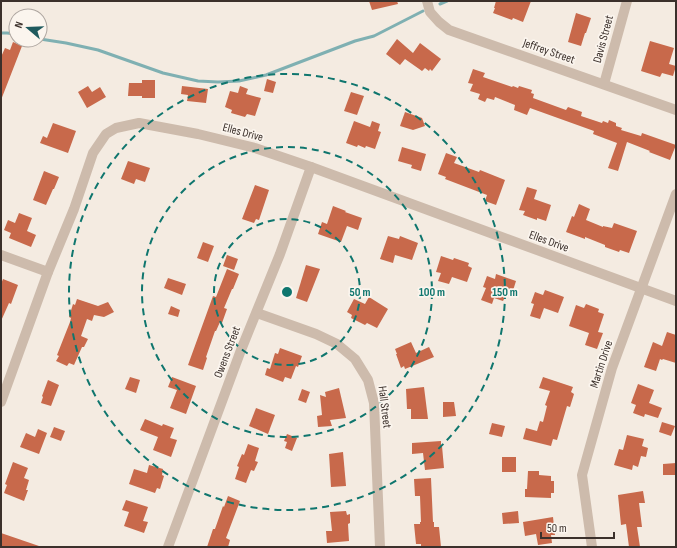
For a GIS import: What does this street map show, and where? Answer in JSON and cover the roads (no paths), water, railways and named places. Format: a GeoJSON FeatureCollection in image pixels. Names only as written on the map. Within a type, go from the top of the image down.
{"type":"FeatureCollection","features":[{"type":"Feature","properties":{"kind":"street","name":"Jeffrey Street"},"geometry":{"type":"LineString","coordinates":[[427,1],[430,12],[449,30],[676,110]]}},
{"type":"Feature","properties":{"kind":"street","name":"Davis Street"},"geometry":{"type":"LineString","coordinates":[[604,84],[627,1]]}},
{"type":"Feature","properties":{"kind":"street","name":"Elles Drive"},"geometry":{"type":"LineString","coordinates":[[1,402],[48,272],[74,210],[93,153],[106,134],[116,128],[139,123],[198,134],[255,148],[311,167],[676,301]]}},
{"type":"Feature","properties":{"kind":"street","name":"Owens Street"},"geometry":{"type":"LineString","coordinates":[[168,547],[241,350],[280,254],[311,167]]}},
{"type":"Feature","properties":{"kind":"street","name":"Martin Drive"},"geometry":{"type":"LineString","coordinates":[[592,547],[582,475],[612,368],[676,194]]}},
{"type":"Feature","properties":{"kind":"street"},"geometry":{"type":"LineString","coordinates":[[1,255],[48,272]]}},
{"type":"Feature","properties":{"kind":"street","name":"Hall Street"},"geometry":{"type":"LineString","coordinates":[[256,313],[316,334],[337,344],[355,360],[368,380],[374,403],[380,547]]}},
{"type":"Feature","properties":{"kind":"waterway"},"geometry":{"type":"LineString","coordinates":[[440,4],[447,1]]}},
{"type":"Feature","properties":{"kind":"waterway"},"geometry":{"type":"LineString","coordinates":[[48,40],[98,50],[163,73],[198,81],[239,81],[266,75],[355,41],[374,36],[423,11]]}},
{"type":"Feature","properties":{"kind":"waterway"},"geometry":{"type":"LineString","coordinates":[[1,33],[8,33]]}}]}
